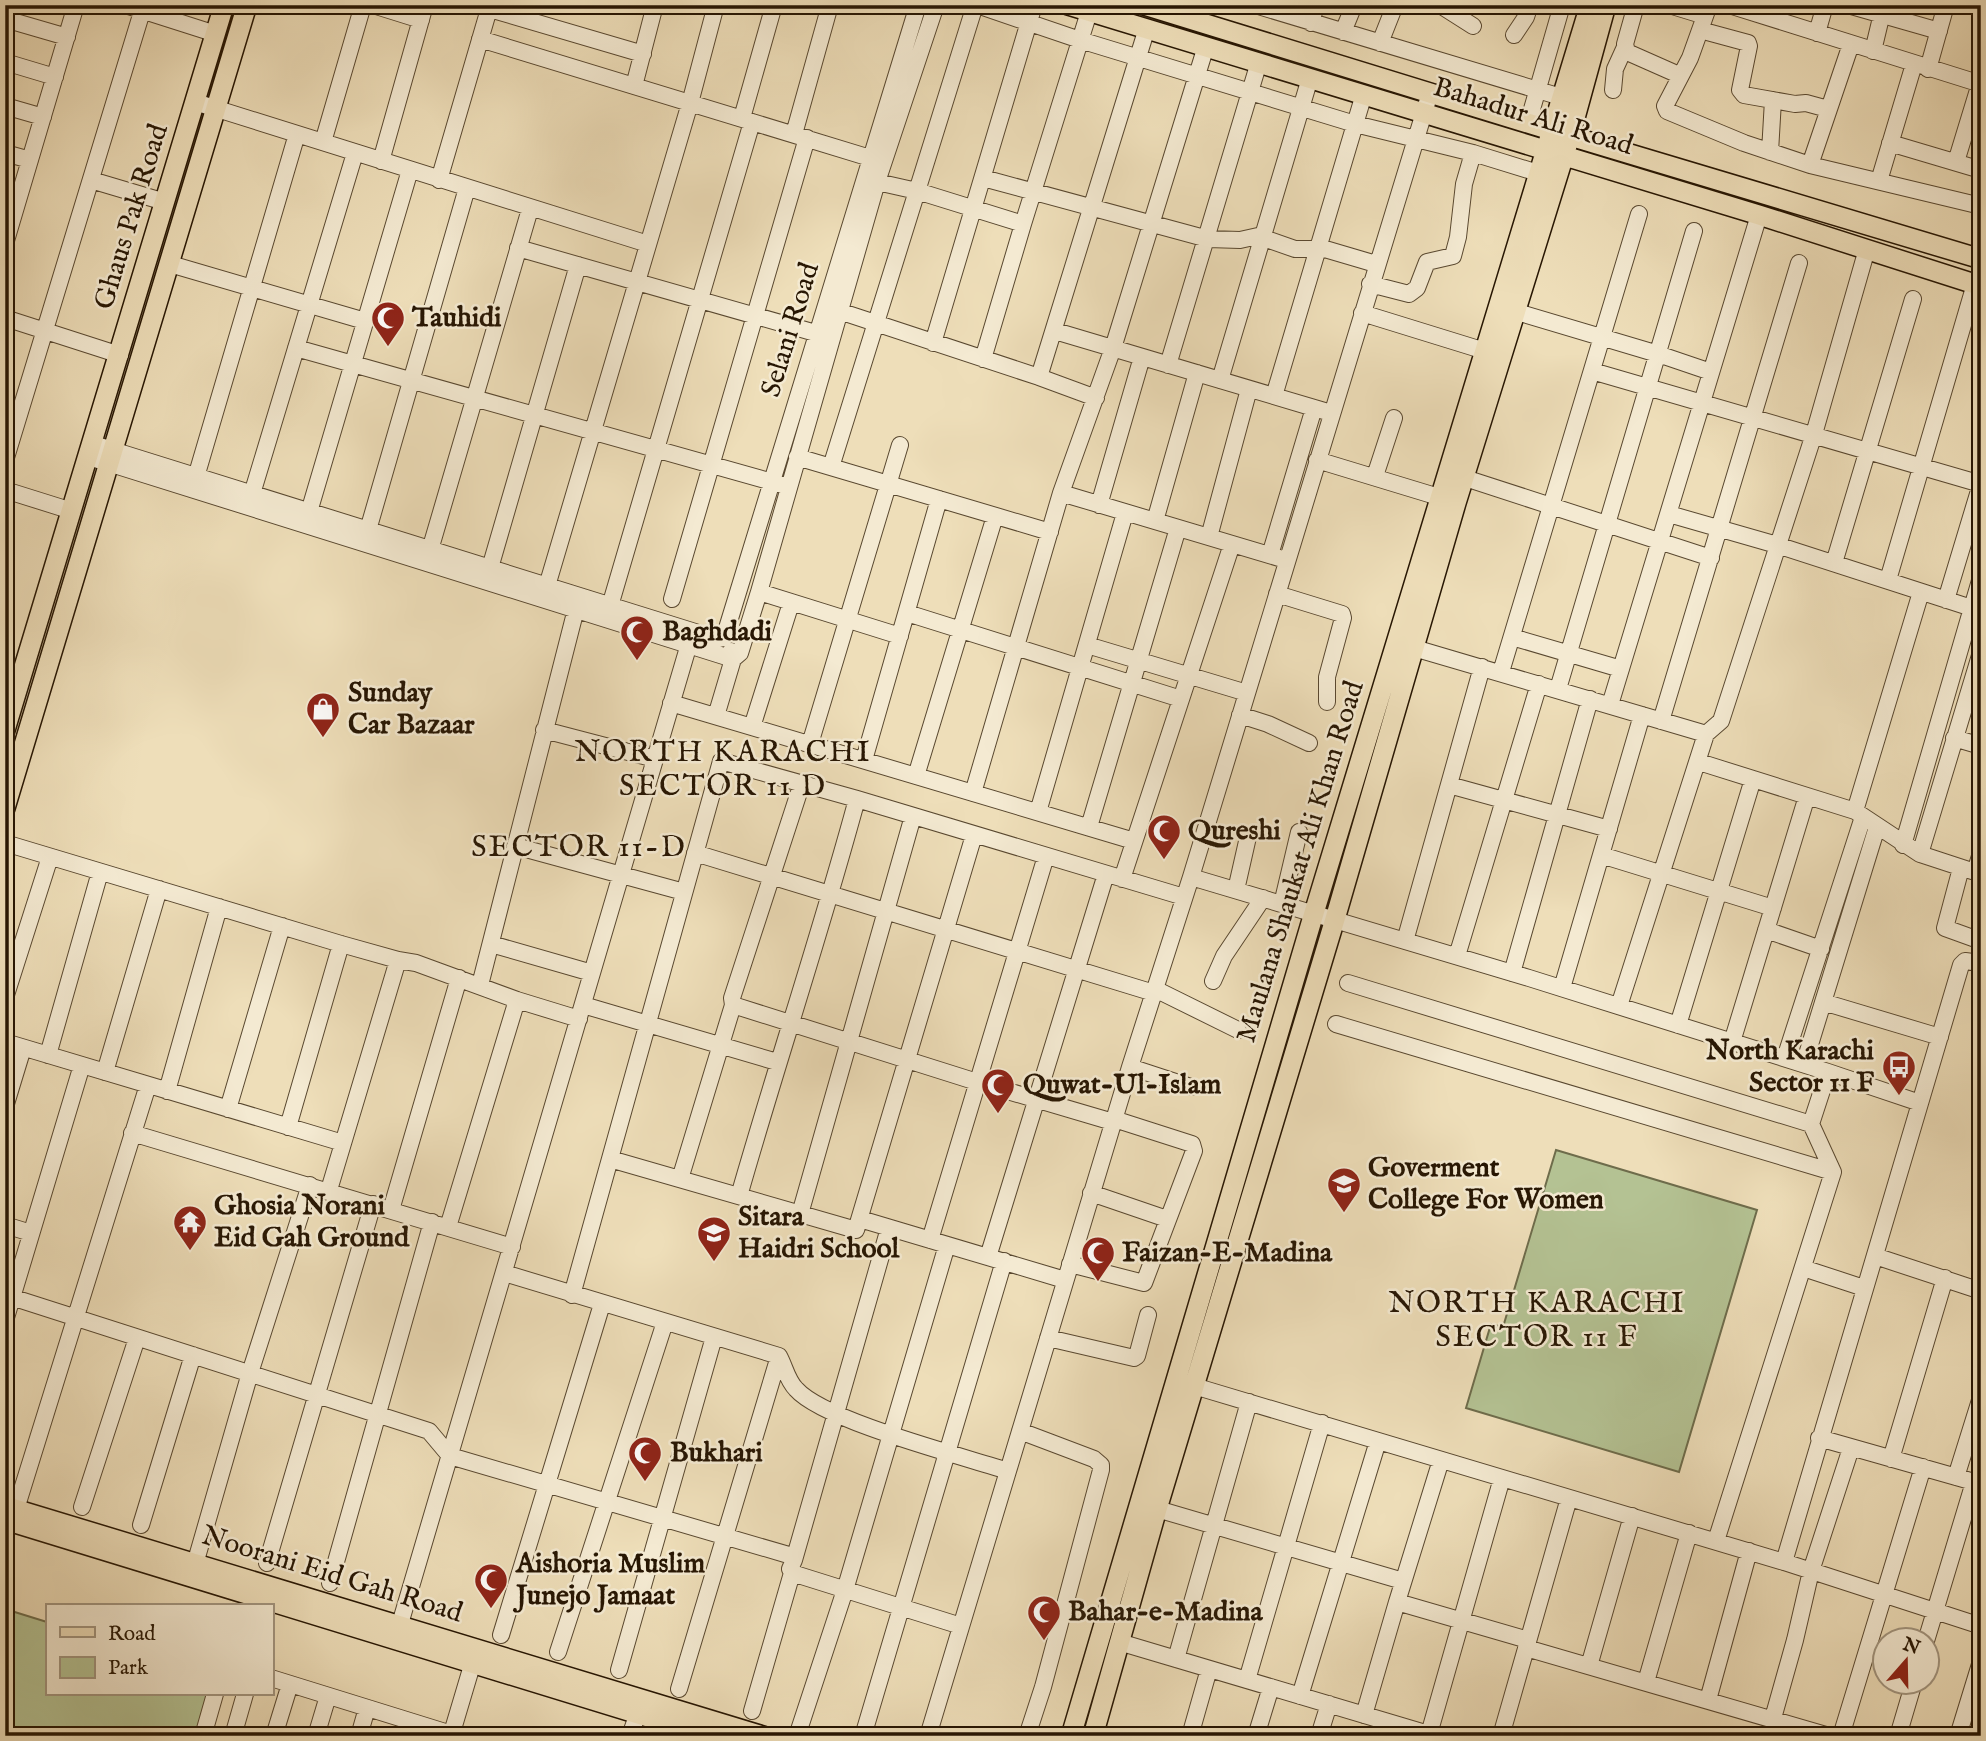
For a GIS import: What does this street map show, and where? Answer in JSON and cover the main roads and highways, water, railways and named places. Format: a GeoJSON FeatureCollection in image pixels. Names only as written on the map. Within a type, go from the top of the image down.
{"type":"FeatureCollection","features":[{"type":"Feature","properties":{"kind":"main road","name":"Ghaus Pak Road"},"geometry":{"type":"LineString","coordinates":[[5,730],[13,681],[91,451],[224,5]]}},
{"type":"Feature","properties":{"kind":"main road"},"geometry":{"type":"LineString","coordinates":[[5,808],[247,5]]}},
{"type":"Feature","properties":{"kind":"main road","name":"Bahadur Ali Road"},"geometry":{"type":"LineString","coordinates":[[1068,5],[1759,215],[1978,285]]}},
{"type":"Feature","properties":{"kind":"main road","name":"Bahadur Ali Road"},"geometry":{"type":"LineString","coordinates":[[1143,5],[1981,259]]}},
{"type":"Feature","properties":{"kind":"main road","name":"Maulana Shaukat Ali Khan Road"},"geometry":{"type":"LineString","coordinates":[[1560,133],[1561,97],[1590,5]]}},
{"type":"Feature","properties":{"kind":"main road","name":"Maulana Shaukat Ali Khan Road"},"geometry":{"type":"LineString","coordinates":[[1071,1736],[1314,913],[1449,500],[1465,478],[1517,312],[1554,153],[1606,5]]}},
{"type":"Feature","properties":{"kind":"main road","name":"Maulana Shaukat Ali Khan Road"},"geometry":{"type":"LineString","coordinates":[[1093,1736],[1157,1509],[1414,648],[1485,351],[1538,173],[1554,153]]}},
{"type":"Feature","properties":{"kind":"main road","name":"Noorani Eid Gah Road"},"geometry":{"type":"LineString","coordinates":[[9,1512],[400,1624],[763,1736]]}},
{"type":"Feature","properties":{"kind":"main road","name":"Noorani Eid Gah Road"},"geometry":{"type":"LineString","coordinates":[[9,1512],[245,1600]]}},
{"type":"Feature","properties":{"kind":"main road","name":"Noorani Eid Gah Road"},"geometry":{"type":"LineString","coordinates":[[273,1608],[473,1662],[710,1736]]}},
{"type":"Feature","properties":{"kind":"place","name":"Tauhidi"},"geometry":{"type":"Point","coordinates":[388,348]}},
{"type":"Feature","properties":{"kind":"place","name":"Baghdadi"},"geometry":{"type":"Point","coordinates":[637,662]}},
{"type":"Feature","properties":{"kind":"place","name":"Sunday Car Bazaar"},"geometry":{"type":"Point","coordinates":[323,739]}},
{"type":"Feature","properties":{"kind":"place","name":"Qureshi"},"geometry":{"type":"Point","coordinates":[1164,861]}},
{"type":"Feature","properties":{"kind":"place","name":"North Karachi Sector 11 F"},"geometry":{"type":"Point","coordinates":[1899,1097]}},
{"type":"Feature","properties":{"kind":"place","name":"Quwat-Ul-Islam"},"geometry":{"type":"Point","coordinates":[998,1115]}},
{"type":"Feature","properties":{"kind":"place","name":"Goverment College For Women"},"geometry":{"type":"Point","coordinates":[1344,1214]}},
{"type":"Feature","properties":{"kind":"place","name":"Ghosia Norani Eid Gah Ground"},"geometry":{"type":"Point","coordinates":[190,1252]}},
{"type":"Feature","properties":{"kind":"place","name":"Sitara Haidri School"},"geometry":{"type":"Point","coordinates":[714,1263]}},
{"type":"Feature","properties":{"kind":"place","name":"Faizan-E-Madina"},"geometry":{"type":"Point","coordinates":[1098,1283]}},
{"type":"Feature","properties":{"kind":"place","name":"Bukhari"},"geometry":{"type":"Point","coordinates":[645,1483]}},
{"type":"Feature","properties":{"kind":"place","name":"Aishoria Muslim Junejo Jamaat"},"geometry":{"type":"Point","coordinates":[491,1610]}},
{"type":"Feature","properties":{"kind":"place","name":"Bahar-e-Madina"},"geometry":{"type":"Point","coordinates":[1044,1642]}},
{"type":"Feature","properties":{"kind":"district","name":"NORTH KARACHI SECTOR 11 D"},"geometry":{"type":"Point","coordinates":[723,770]}},
{"type":"Feature","properties":{"kind":"district","name":"SECTOR 11-D"},"geometry":{"type":"Point","coordinates":[579,848]}},
{"type":"Feature","properties":{"kind":"district","name":"NORTH KARACHI SECTOR 11 F"},"geometry":{"type":"Point","coordinates":[1537,1321]}}]}
